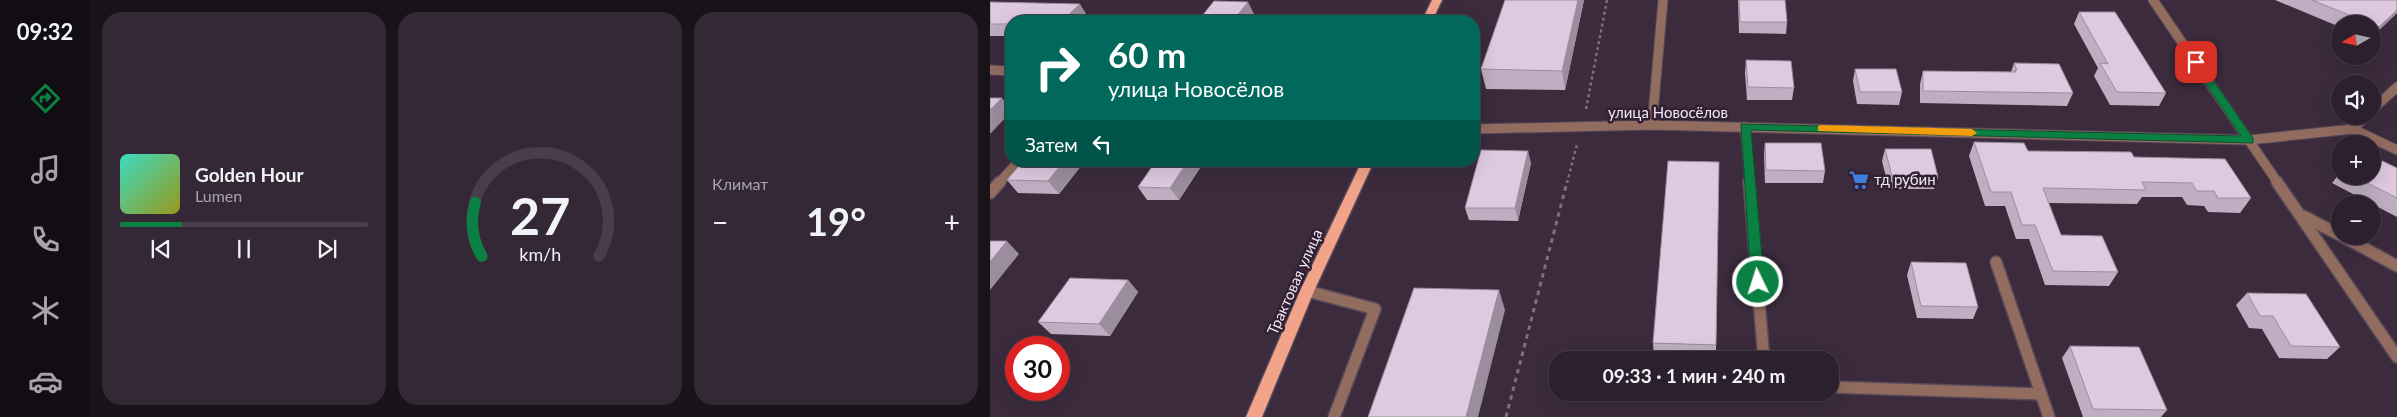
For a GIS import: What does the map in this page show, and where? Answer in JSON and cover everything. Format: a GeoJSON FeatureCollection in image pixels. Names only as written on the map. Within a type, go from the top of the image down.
{"type":"FeatureCollection","features":[{"type":"Feature","properties":{"kind":"main road"},"geometry":{"type":"LineString","coordinates":[[1430,15],[1436,0]]}},
{"type":"Feature","properties":{"kind":"main road","name":"Трактовая улица"},"geometry":{"type":"LineString","coordinates":[[1254,417],[1307,291],[1365,167]]}},
{"type":"Feature","properties":{"kind":"street"},"geometry":{"type":"LineString","coordinates":[[1652,125],[1663,0]]}},
{"type":"Feature","properties":{"kind":"street"},"geometry":{"type":"LineString","coordinates":[[2153,0],[2397,357]]}},
{"type":"Feature","properties":{"kind":"street"},"geometry":{"type":"LineString","coordinates":[[990,70],[1005,71]]}},
{"type":"Feature","properties":{"kind":"street"},"geometry":{"type":"LineString","coordinates":[[2381,102],[2397,87]]}},
{"type":"Feature","properties":{"kind":"street","name":"улица Новосёлов"},"geometry":{"type":"LineString","coordinates":[[1480,129],[1652,125],[2249,140],[2353,129]]}},
{"type":"Feature","properties":{"kind":"street"},"geometry":{"type":"LineString","coordinates":[[2357,125],[2353,129],[2397,150]]}},
{"type":"Feature","properties":{"kind":"street"},"geometry":{"type":"LineString","coordinates":[[1745,127],[1763,351]]}},
{"type":"Feature","properties":{"kind":"street"},"geometry":{"type":"LineString","coordinates":[[990,193],[1014,167]]}},
{"type":"Feature","properties":{"kind":"street"},"geometry":{"type":"LineString","coordinates":[[2300,214],[2331,231]]}},
{"type":"Feature","properties":{"kind":"street"},"geometry":{"type":"LineString","coordinates":[[2358,245],[2397,266]]}},
{"type":"Feature","properties":{"kind":"street"},"geometry":{"type":"LineString","coordinates":[[1996,262],[2049,417]]}},
{"type":"Feature","properties":{"kind":"street"},"geometry":{"type":"LineString","coordinates":[[1307,291],[1375,309],[1334,417]]}},
{"type":"Feature","properties":{"kind":"street"},"geometry":{"type":"LineString","coordinates":[[1839,387],[2041,394]]}},
{"type":"Feature","properties":{"kind":"path"},"geometry":{"type":"LineString","coordinates":[[1506,417],[1582,127],[1607,0]]}},
{"type":"Feature","properties":{"kind":"building"},"geometry":{"type":"Polygon","coordinates":[[[1505,0],[1578,0],[1562,71],[1481,69],[1505,0]]]}},
{"type":"Feature","properties":{"kind":"building"},"geometry":{"type":"Polygon","coordinates":[[[1739,0],[1785,0],[1787,22],[1740,22],[1739,0]]]}},
{"type":"Feature","properties":{"kind":"building"},"geometry":{"type":"Polygon","coordinates":[[[2312,0],[2397,0],[2397,10],[2381,25],[2381,15],[2349,15],[2312,0]]]}},
{"type":"Feature","properties":{"kind":"building"},"geometry":{"type":"Polygon","coordinates":[[[1214,1],[1248,2],[1238,15],[1203,15],[1214,1]]]}},
{"type":"Feature","properties":{"kind":"building"},"geometry":{"type":"Polygon","coordinates":[[[990,2],[1080,4],[1068,15],[1005,15],[1005,24],[990,24],[990,2]]]}},
{"type":"Feature","properties":{"kind":"building"},"geometry":{"type":"Polygon","coordinates":[[[2079,12],[2115,12],[2166,93],[2117,92],[2100,63],[2108,64],[2079,12]]]}},
{"type":"Feature","properties":{"kind":"building"},"geometry":{"type":"Polygon","coordinates":[[[1746,60],[1791,61],[1794,88],[1748,87],[1746,60]]]}},
{"type":"Feature","properties":{"kind":"building"},"geometry":{"type":"Polygon","coordinates":[[[2014,63],[2059,64],[2073,93],[1923,91],[1923,71],[2016,72],[2014,63]]]}},
{"type":"Feature","properties":{"kind":"building"},"geometry":{"type":"Polygon","coordinates":[[[1855,69],[1896,69],[1902,92],[1860,92],[1855,69]]]}},
{"type":"Feature","properties":{"kind":"building"},"geometry":{"type":"Polygon","coordinates":[[[990,98],[1002,98],[990,110],[990,98]]]}},
{"type":"Feature","properties":{"kind":"building"},"geometry":{"type":"Polygon","coordinates":[[[1974,142],[2024,143],[2028,151],[2131,152],[2134,157],[2225,159],[2251,198],[2218,198],[2214,191],[2197,191],[2192,183],[2142,182],[2146,190],[2043,188],[2061,235],[2102,236],[2118,272],[2053,271],[2035,225],[2022,225],[2011,192],[1991,192],[1974,142]]]}},
{"type":"Feature","properties":{"kind":"building"},"geometry":{"type":"Polygon","coordinates":[[[1765,143],[1821,143],[1825,171],[1766,170],[1765,143]]]}},
{"type":"Feature","properties":{"kind":"building"},"geometry":{"type":"Polygon","coordinates":[[[1885,149],[1931,149],[1938,177],[1892,176],[1885,149]]]}},
{"type":"Feature","properties":{"kind":"building"},"geometry":{"type":"Polygon","coordinates":[[[1481,150],[1528,151],[1515,208],[1465,208],[1476,167],[1480,167],[1481,150]]]}},
{"type":"Feature","properties":{"kind":"building"},"geometry":{"type":"Polygon","coordinates":[[[2381,160],[2397,168],[2397,198],[2372,185],[2381,185],[2381,160]]]}},
{"type":"Feature","properties":{"kind":"building"},"geometry":{"type":"Polygon","coordinates":[[[1668,161],[1719,162],[1716,345],[1653,343],[1668,161]]]}},
{"type":"Feature","properties":{"kind":"building"},"geometry":{"type":"Polygon","coordinates":[[[1018,167],[1059,167],[1048,181],[1007,180],[1018,167]]]}},
{"type":"Feature","properties":{"kind":"building"},"geometry":{"type":"Polygon","coordinates":[[[1152,167],[1184,167],[1170,188],[1138,187],[1152,167]]]}},
{"type":"Feature","properties":{"kind":"building"},"geometry":{"type":"Polygon","coordinates":[[[990,241],[1007,241],[990,262],[990,241]]]}},
{"type":"Feature","properties":{"kind":"building"},"geometry":{"type":"Polygon","coordinates":[[[1911,262],[1966,263],[1978,307],[1921,306],[1911,262]]]}},
{"type":"Feature","properties":{"kind":"building"},"geometry":{"type":"Polygon","coordinates":[[[1070,278],[1128,280],[1099,324],[1038,322],[1070,278]]]}},
{"type":"Feature","properties":{"kind":"building"},"geometry":{"type":"Polygon","coordinates":[[[1414,288],[1499,290],[1466,417],[1368,417],[1414,288]]]}},
{"type":"Feature","properties":{"kind":"building"},"geometry":{"type":"Polygon","coordinates":[[[2247,293],[2306,294],[2340,347],[2291,346],[2273,316],[2260,316],[2247,293]]]}},
{"type":"Feature","properties":{"kind":"building"},"geometry":{"type":"Polygon","coordinates":[[[2070,346],[2139,347],[2167,410],[2093,409],[2070,346]]]}},
{"type":"Feature","properties":{"kind":"slow traffic"},"geometry":{"type":"LineString","coordinates":[[1821,129],[1972,133]]}},
{"type":"Feature","properties":{"kind":"place","name":"тд рубин"},"geometry":{"type":"Point","coordinates":[1859,180]}},
{"type":"Feature","properties":{"kind":"route"},"geometry":{"type":"LineString","coordinates":[[1758,282],[1745,127],[2249,140],[2196,62]]}}]}
